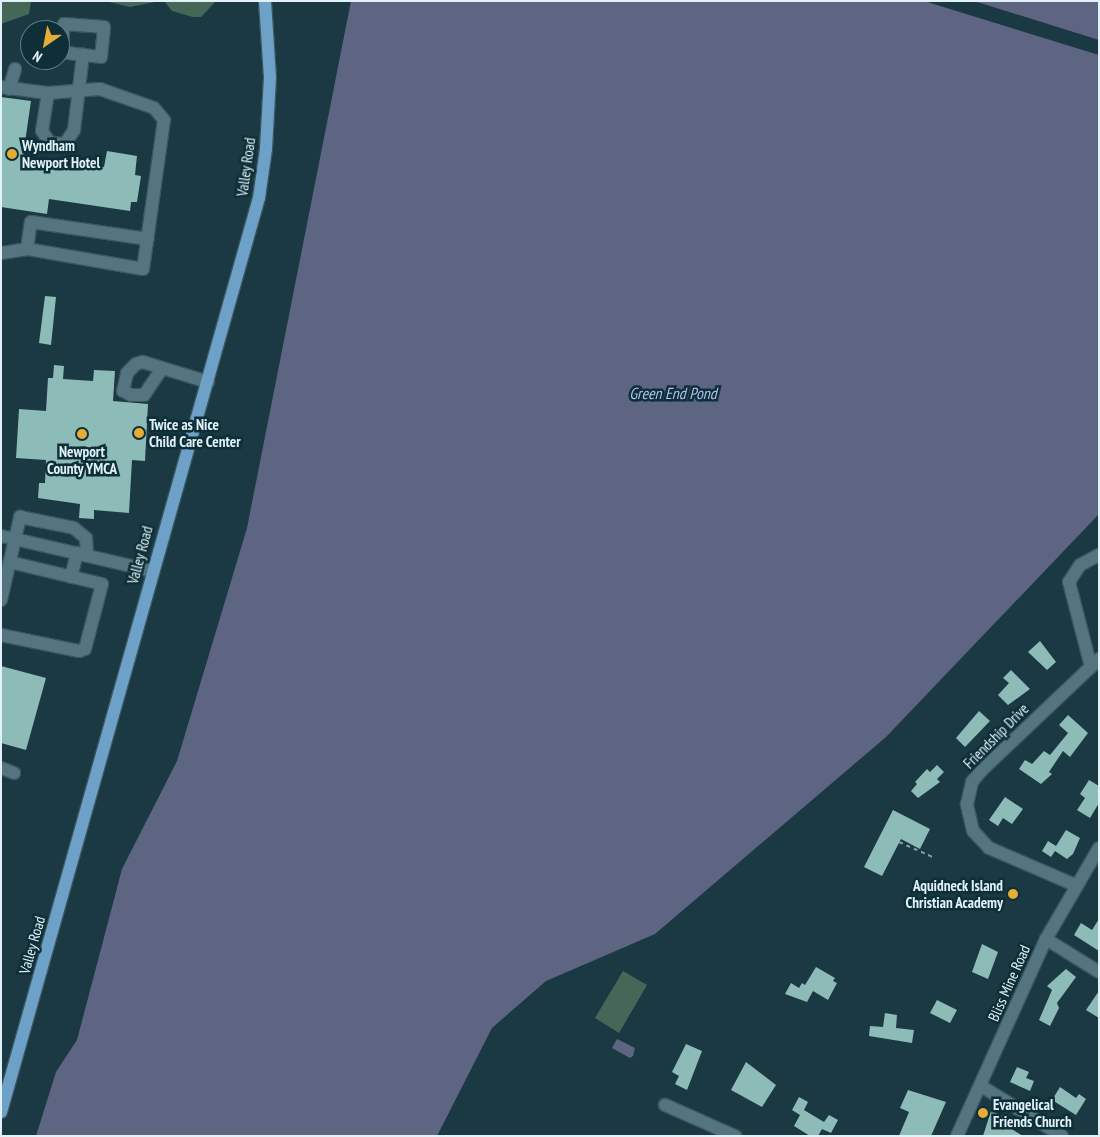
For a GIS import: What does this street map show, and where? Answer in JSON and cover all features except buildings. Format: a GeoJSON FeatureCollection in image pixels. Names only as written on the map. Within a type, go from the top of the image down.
{"type":"FeatureCollection","features":[{"type":"Feature","properties":{"kind":"main road","name":"Valley Road"},"geometry":{"type":"LineString","coordinates":[[1,1112],[259,198],[266,149],[270,60],[265,1]]}},
{"type":"Feature","properties":{"kind":"street"},"geometry":{"type":"LineString","coordinates":[[48,93],[42,131],[50,143],[64,144],[74,130],[81,90],[83,55]]}},
{"type":"Feature","properties":{"kind":"street"},"geometry":{"type":"LineString","coordinates":[[1,253],[27,249],[143,269],[164,120],[154,108],[100,89],[48,93],[5,88],[15,68]]}},
{"type":"Feature","properties":{"kind":"street"},"geometry":{"type":"LineString","coordinates":[[27,249],[31,222],[148,239]]}},
{"type":"Feature","properties":{"kind":"street"},"geometry":{"type":"LineString","coordinates":[[161,370],[208,382]]}},
{"type":"Feature","properties":{"kind":"street"},"geometry":{"type":"LineString","coordinates":[[1,600],[20,516],[74,528],[86,538],[82,554],[71,577]]}},
{"type":"Feature","properties":{"kind":"street"},"geometry":{"type":"LineString","coordinates":[[1,536],[153,571]]}},
{"type":"Feature","properties":{"kind":"street"},"geometry":{"type":"LineString","coordinates":[[1095,663],[1069,582],[1080,565],[1099,555]]}},
{"type":"Feature","properties":{"kind":"street"},"geometry":{"type":"LineString","coordinates":[[1,634],[79,651],[85,649],[102,584],[10,562]]}},
{"type":"Feature","properties":{"kind":"street","name":"Friendship Drive"},"geometry":{"type":"LineString","coordinates":[[1075,884],[990,848],[973,831],[966,804],[972,782],[981,771],[1095,663]]}},
{"type":"Feature","properties":{"kind":"street"},"geometry":{"type":"LineString","coordinates":[[1,768],[14,773]]}},
{"type":"Feature","properties":{"kind":"street","name":"Bliss Mine Road"},"geometry":{"type":"LineString","coordinates":[[957,1136],[1046,939],[1075,884],[1099,848]]}},
{"type":"Feature","properties":{"kind":"street"},"geometry":{"type":"LineString","coordinates":[[1046,939],[1099,972]]}},
{"type":"Feature","properties":{"kind":"street"},"geometry":{"type":"LineString","coordinates":[[981,1086],[1062,1136]]}},
{"type":"Feature","properties":{"kind":"street"},"geometry":{"type":"LineString","coordinates":[[665,1105],[734,1136]]}},
{"type":"Feature","properties":{"kind":"path"},"geometry":{"type":"LineString","coordinates":[[899,842],[935,858]]}},
{"type":"Feature","properties":{"kind":"green space"},"geometry":{"type":"Polygon","coordinates":[[[1,1],[31,1],[29,14],[1,24],[1,1]]]}},
{"type":"Feature","properties":{"kind":"green space"},"geometry":{"type":"Polygon","coordinates":[[[105,1],[160,1],[130,7],[105,1]]]}},
{"type":"Feature","properties":{"kind":"green space"},"geometry":{"type":"Polygon","coordinates":[[[164,1],[216,1],[201,17],[193,17],[172,11],[164,1]]]}},
{"type":"Feature","properties":{"kind":"green space"},"geometry":{"type":"Polygon","coordinates":[[[623,971],[647,985],[619,1033],[595,1018],[623,971]]]}},
{"type":"Feature","properties":{"kind":"water","name":"Green End Pond"},"geometry":{"type":"Polygon","coordinates":[[[351,1],[924,1],[1099,55],[1099,514],[886,737],[655,934],[546,981],[492,1028],[437,1136],[36,1136],[56,1072],[77,1040],[122,869],[177,761],[247,528],[351,1]]]}},
{"type":"Feature","properties":{"kind":"water"},"geometry":{"type":"Polygon","coordinates":[[[974,1],[1099,1],[1099,40],[974,1]]]}},
{"type":"Feature","properties":{"kind":"water"},"geometry":{"type":"Polygon","coordinates":[[[617,1039],[635,1048],[633,1056],[630,1058],[612,1048],[617,1039]]]}},
{"type":"Feature","properties":{"kind":"place","name":"Wyndham Newport Hotel"},"geometry":{"type":"Point","coordinates":[12,154]}},
{"type":"Feature","properties":{"kind":"place","name":"Twice as Nice Child Care Center"},"geometry":{"type":"Point","coordinates":[139,433]}},
{"type":"Feature","properties":{"kind":"place","name":"Newport County YMCA"},"geometry":{"type":"Point","coordinates":[82,434]}},
{"type":"Feature","properties":{"kind":"place","name":"Aquidneck Island Christian Academy"},"geometry":{"type":"Point","coordinates":[1013,894]}},
{"type":"Feature","properties":{"kind":"place","name":"Evangelical Friends Church"},"geometry":{"type":"Point","coordinates":[983,1113]}}]}
